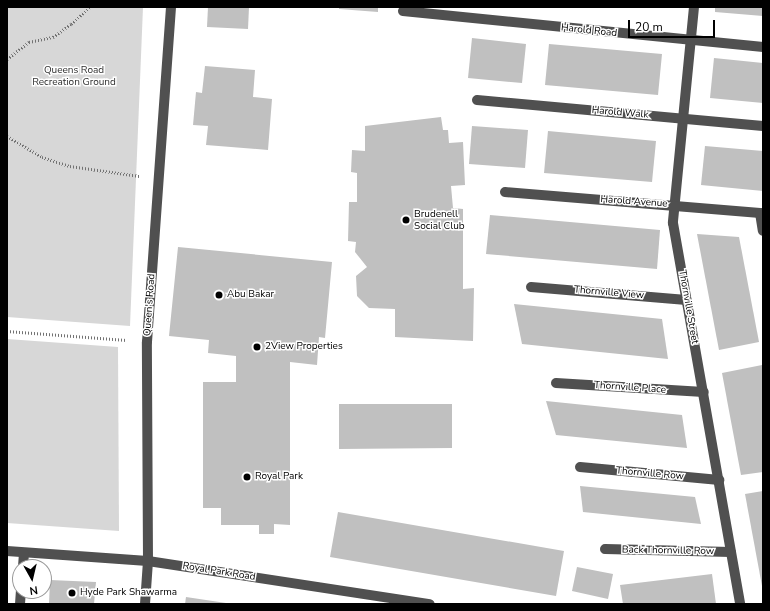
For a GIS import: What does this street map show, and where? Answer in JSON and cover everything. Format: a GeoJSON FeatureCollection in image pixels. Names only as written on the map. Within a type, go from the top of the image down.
{"type":"FeatureCollection","features":[{"type":"Feature","properties":{"kind":"street","name":"Queen's Road"},"geometry":{"type":"LineString","coordinates":[[145,604],[148,561],[147,342],[171,7]]}},
{"type":"Feature","properties":{"kind":"street","name":"Thornville Street"},"geometry":{"type":"LineString","coordinates":[[694,7],[682,118],[673,223],[720,480],[740,604]]}},
{"type":"Feature","properties":{"kind":"street","name":"Harold Road"},"geometry":{"type":"LineString","coordinates":[[403,11],[438,11],[690,41],[763,47]]}},
{"type":"Feature","properties":{"kind":"street","name":"Harold Walk"},"geometry":{"type":"LineString","coordinates":[[477,100],[763,126]]}},
{"type":"Feature","properties":{"kind":"street","name":"Harold Avenue"},"geometry":{"type":"LineString","coordinates":[[505,192],[761,213]]}},
{"type":"Feature","properties":{"kind":"street"},"geometry":{"type":"LineString","coordinates":[[761,213],[763,231]]}},
{"type":"Feature","properties":{"kind":"street","name":"Thornville View"},"geometry":{"type":"LineString","coordinates":[[531,287],[686,300]]}},
{"type":"Feature","properties":{"kind":"street","name":"Thornville Place"},"geometry":{"type":"LineString","coordinates":[[556,382],[704,392]]}},
{"type":"Feature","properties":{"kind":"street","name":"Thornville Row"},"geometry":{"type":"LineString","coordinates":[[580,468],[720,480]]}},
{"type":"Feature","properties":{"kind":"street","name":"Back Thornville Row"},"geometry":{"type":"LineString","coordinates":[[605,549],[731,552]]}},
{"type":"Feature","properties":{"kind":"street","name":"Royal Park Road"},"geometry":{"type":"LineString","coordinates":[[7,551],[148,561],[430,604]]}},
{"type":"Feature","properties":{"kind":"street"},"geometry":{"type":"LineString","coordinates":[[24,553],[24,559]]}},
{"type":"Feature","properties":{"kind":"path"},"geometry":{"type":"LineString","coordinates":[[7,59],[29,42],[53,37],[71,24],[90,7]]}},
{"type":"Feature","properties":{"kind":"path"},"geometry":{"type":"LineString","coordinates":[[7,136],[42,158],[70,166],[159,178]]}},
{"type":"Feature","properties":{"kind":"path"},"geometry":{"type":"LineString","coordinates":[[7,141],[12,139]]}},
{"type":"Feature","properties":{"kind":"path"},"geometry":{"type":"LineString","coordinates":[[7,331],[147,342]]}},
{"type":"Feature","properties":{"kind":"green space","name":"Queens Road Recreation Ground"},"geometry":{"type":"Polygon","coordinates":[[[7,7],[143,7],[130,326],[7,317],[7,7]]]}},
{"type":"Feature","properties":{"kind":"green space"},"geometry":{"type":"Polygon","coordinates":[[[7,339],[118,347],[119,531],[7,523],[7,339]]]}},
{"type":"Feature","properties":{"kind":"building"},"geometry":{"type":"Polygon","coordinates":[[[208,7],[249,7],[248,29],[207,27],[208,7]]]}},
{"type":"Feature","properties":{"kind":"building"},"geometry":{"type":"Polygon","coordinates":[[[339,7],[378,7],[378,12],[339,9],[339,7]]]}},
{"type":"Feature","properties":{"kind":"building"},"geometry":{"type":"Polygon","coordinates":[[[715,7],[763,7],[763,16],[715,12],[715,7]]]}},
{"type":"Feature","properties":{"kind":"building"},"geometry":{"type":"Polygon","coordinates":[[[472,38],[526,44],[522,83],[468,78],[472,38]]]}},
{"type":"Feature","properties":{"kind":"building"},"geometry":{"type":"Polygon","coordinates":[[[549,44],[662,54],[658,95],[545,85],[549,44]]]}},
{"type":"Feature","properties":{"kind":"building"},"geometry":{"type":"Polygon","coordinates":[[[714,58],[763,63],[763,103],[710,98],[714,58]]]}},
{"type":"Feature","properties":{"kind":"building"},"geometry":{"type":"Polygon","coordinates":[[[205,66],[255,70],[253,97],[272,99],[268,150],[206,145],[208,126],[193,125],[196,92],[202,93],[205,66]]]}},
{"type":"Feature","properties":{"kind":"building","name":"Brudenell Social Club"},"geometry":{"type":"Polygon","coordinates":[[[441,117],[443,130],[448,130],[449,143],[463,142],[465,185],[451,186],[453,208],[463,209],[463,289],[474,288],[473,341],[395,337],[395,309],[369,308],[357,296],[356,276],[367,267],[355,252],[356,242],[348,241],[349,202],[357,202],[357,173],[351,172],[352,150],[365,151],[365,126],[441,117]]]}},
{"type":"Feature","properties":{"kind":"building"},"geometry":{"type":"Polygon","coordinates":[[[472,126],[528,130],[525,168],[469,164],[472,126]]]}},
{"type":"Feature","properties":{"kind":"building"},"geometry":{"type":"Polygon","coordinates":[[[548,131],[656,141],[652,182],[544,173],[548,131]]]}},
{"type":"Feature","properties":{"kind":"building"},"geometry":{"type":"Polygon","coordinates":[[[705,146],[763,151],[763,191],[701,185],[705,146]]]}},
{"type":"Feature","properties":{"kind":"building"},"geometry":{"type":"Polygon","coordinates":[[[490,215],[660,230],[657,269],[486,254],[490,215]]]}},
{"type":"Feature","properties":{"kind":"building"},"geometry":{"type":"Polygon","coordinates":[[[697,234],[739,237],[759,342],[719,350],[697,234]]]}},
{"type":"Feature","properties":{"kind":"building"},"geometry":{"type":"Polygon","coordinates":[[[178,247],[332,262],[325,338],[319,337],[317,365],[290,362],[290,525],[274,524],[274,534],[259,534],[259,525],[221,525],[221,508],[203,508],[203,382],[236,382],[236,356],[208,353],[209,340],[169,336],[178,247]]]}},
{"type":"Feature","properties":{"kind":"building"},"geometry":{"type":"Polygon","coordinates":[[[514,304],[662,319],[668,359],[522,344],[514,304]]]}},
{"type":"Feature","properties":{"kind":"building"},"geometry":{"type":"Polygon","coordinates":[[[762,365],[763,472],[741,475],[722,373],[762,365]]]}},
{"type":"Feature","properties":{"kind":"building"},"geometry":{"type":"Polygon","coordinates":[[[546,401],[682,415],[687,448],[556,435],[546,401]]]}},
{"type":"Feature","properties":{"kind":"building"},"geometry":{"type":"Polygon","coordinates":[[[339,404],[452,404],[452,448],[339,449],[339,404]]]}},
{"type":"Feature","properties":{"kind":"building"},"geometry":{"type":"Polygon","coordinates":[[[580,486],[695,497],[701,524],[583,512],[580,486]]]}},
{"type":"Feature","properties":{"kind":"building"},"geometry":{"type":"Polygon","coordinates":[[[763,491],[763,586],[762,586],[745,494],[763,491]]]}},
{"type":"Feature","properties":{"kind":"building"},"geometry":{"type":"Polygon","coordinates":[[[338,512],[564,551],[556,596],[330,557],[338,512]]]}},
{"type":"Feature","properties":{"kind":"building"},"geometry":{"type":"Polygon","coordinates":[[[577,567],[613,574],[608,599],[572,591],[577,567]]]}},
{"type":"Feature","properties":{"kind":"building"},"geometry":{"type":"Polygon","coordinates":[[[712,574],[716,604],[623,604],[620,585],[712,574]]]}},
{"type":"Feature","properties":{"kind":"building","name":"Hyde Park Shawarma"},"geometry":{"type":"Polygon","coordinates":[[[52,580],[96,582],[94,604],[49,604],[49,599],[52,599],[52,580]]]}},
{"type":"Feature","properties":{"kind":"building"},"geometry":{"type":"Polygon","coordinates":[[[186,597],[226,603],[226,604],[185,604],[186,597]]]}},
{"type":"Feature","properties":{"kind":"place","name":"Brudenell Social Club"},"geometry":{"type":"Point","coordinates":[406,220]}},
{"type":"Feature","properties":{"kind":"place","name":"Abu Bakar"},"geometry":{"type":"Point","coordinates":[219,295]}},
{"type":"Feature","properties":{"kind":"place","name":"2View Properties"},"geometry":{"type":"Point","coordinates":[257,347]}},
{"type":"Feature","properties":{"kind":"place","name":"Royal Park"},"geometry":{"type":"Point","coordinates":[247,477]}},
{"type":"Feature","properties":{"kind":"place","name":"Hyde Park Shawarma"},"geometry":{"type":"Point","coordinates":[72,593]}}]}
